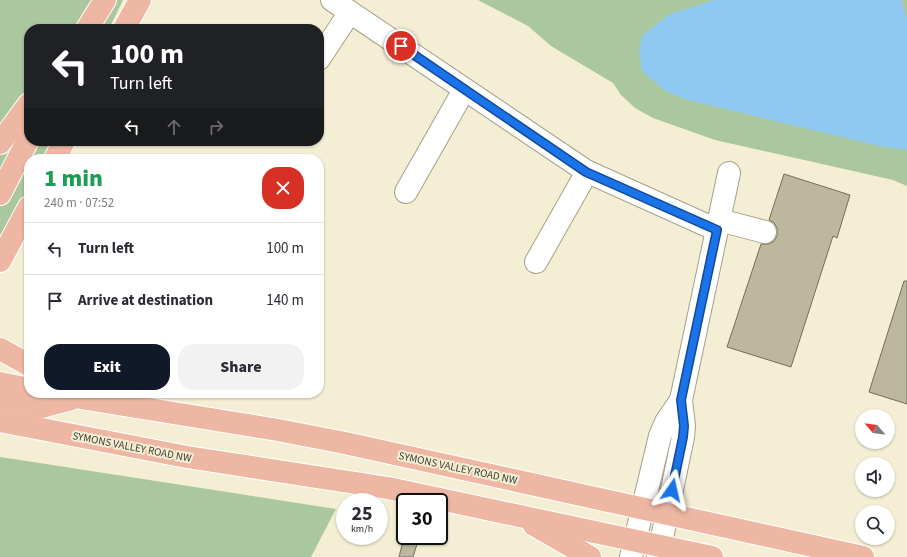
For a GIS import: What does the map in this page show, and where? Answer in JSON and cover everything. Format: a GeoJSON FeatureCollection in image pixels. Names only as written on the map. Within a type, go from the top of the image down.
{"type":"FeatureCollection","features":[{"type":"Feature","properties":{"kind":"main road"},"geometry":{"type":"LineString","coordinates":[[90,24],[105,0]]}},
{"type":"Feature","properties":{"kind":"main road"},"geometry":{"type":"LineString","coordinates":[[127,24],[140,0]]}},
{"type":"Feature","properties":{"kind":"main road"},"geometry":{"type":"LineString","coordinates":[[0,142],[24,111]]}},
{"type":"Feature","properties":{"kind":"main road"},"geometry":{"type":"LineString","coordinates":[[0,194],[25,146]]}},
{"type":"Feature","properties":{"kind":"main road"},"geometry":{"type":"LineString","coordinates":[[0,261],[24,216]]}},
{"type":"Feature","properties":{"kind":"main road"},"geometry":{"type":"LineString","coordinates":[[0,349],[24,362]]}},
{"type":"Feature","properties":{"kind":"main road"},"geometry":{"type":"LineString","coordinates":[[0,383],[24,388]]}},
{"type":"Feature","properties":{"kind":"main road"},"geometry":{"type":"LineString","coordinates":[[0,400],[41,407],[65,398]]}},
{"type":"Feature","properties":{"kind":"main road","name":"SYMONS VALLEY ROAD NW"},"geometry":{"type":"LineString","coordinates":[[91,398],[278,430],[667,513],[863,557]]}},
{"type":"Feature","properties":{"kind":"main road","name":"SYMONS VALLEY ROAD NW"},"geometry":{"type":"LineString","coordinates":[[0,421],[187,457],[388,488],[516,515],[633,549],[712,557]]}},
{"type":"Feature","properties":{"kind":"main road"},"geometry":{"type":"LineString","coordinates":[[516,515],[590,557]]}},
{"type":"Feature","properties":{"kind":"street"},"geometry":{"type":"LineString","coordinates":[[332,0],[587,172],[718,225],[765,232]]}},
{"type":"Feature","properties":{"kind":"street"},"geometry":{"type":"LineString","coordinates":[[324,51],[350,12]]}},
{"type":"Feature","properties":{"kind":"street"},"geometry":{"type":"LineString","coordinates":[[406,192],[464,90]]}},
{"type":"Feature","properties":{"kind":"street"},"geometry":{"type":"LineString","coordinates":[[536,262],[587,172]]}},
{"type":"Feature","properties":{"kind":"street"},"geometry":{"type":"LineString","coordinates":[[659,552],[683,437],[684,426],[681,400],[729,173]]}},
{"type":"Feature","properties":{"kind":"street"},"geometry":{"type":"LineString","coordinates":[[633,549],[660,436],[666,422],[681,400]]}},
{"type":"Feature","properties":{"kind":"green space"},"geometry":{"type":"Polygon","coordinates":[[[0,0],[123,0],[111,24],[24,24],[24,146],[54,146],[50,154],[24,154],[24,209],[0,259],[0,0]]]}},
{"type":"Feature","properties":{"kind":"green space"},"geometry":{"type":"Polygon","coordinates":[[[478,0],[907,0],[907,186],[893,180],[715,140],[653,118],[635,108],[621,95],[613,83],[551,46],[528,26],[478,0]]]}},
{"type":"Feature","properties":{"kind":"green space"},"geometry":{"type":"Polygon","coordinates":[[[0,457],[336,509],[311,557],[0,557],[0,457]]]}},
{"type":"Feature","properties":{"kind":"water"},"geometry":{"type":"Polygon","coordinates":[[[714,0],[901,0],[907,18],[907,150],[879,146],[688,100],[667,92],[642,71],[639,51],[642,36],[668,15],[714,0]]]}},
{"type":"Feature","properties":{"kind":"building"},"geometry":{"type":"Polygon","coordinates":[[[784,174],[850,195],[837,238],[833,236],[791,367],[727,347],[761,244],[769,244],[774,241],[777,236],[777,228],[774,223],[769,220],[784,174]]]}},
{"type":"Feature","properties":{"kind":"building"},"geometry":{"type":"Polygon","coordinates":[[[904,281],[907,281],[907,404],[869,392],[904,281]]]}},
{"type":"Feature","properties":{"kind":"building"},"geometry":{"type":"Polygon","coordinates":[[[402,545],[417,545],[413,557],[399,557],[402,545]]]}},
{"type":"Feature","properties":{"kind":"route"},"geometry":{"type":"LineString","coordinates":[[401,46],[586,172],[717,230],[681,400],[684,426],[683,437],[672,490]]}}]}
